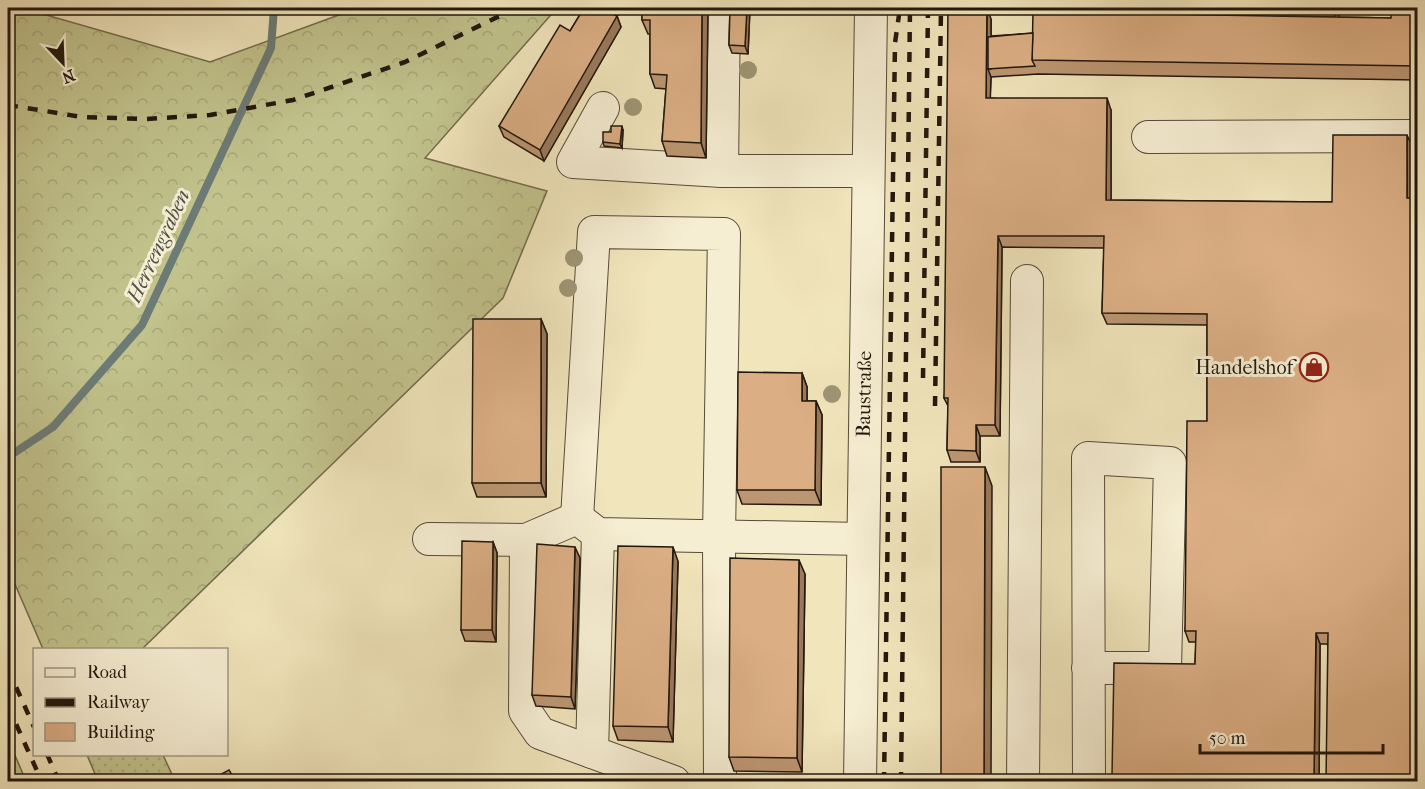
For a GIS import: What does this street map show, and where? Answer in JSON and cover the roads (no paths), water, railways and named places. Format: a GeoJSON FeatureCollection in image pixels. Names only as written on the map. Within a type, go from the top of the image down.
{"type":"FeatureCollection","features":[{"type":"Feature","properties":{"kind":"street"},"geometry":{"type":"LineString","coordinates":[[722,171],[724,8]]}},
{"type":"Feature","properties":{"kind":"street","name":"Baustraße"},"geometry":{"type":"LineString","coordinates":[[860,782],[871,8]]}},
{"type":"Feature","properties":{"kind":"street"},"geometry":{"type":"LineString","coordinates":[[1103,8],[1254,12]]}},
{"type":"Feature","properties":{"kind":"street"},"geometry":{"type":"LineString","coordinates":[[603,108],[573,162],[722,171],[868,171]]}},
{"type":"Feature","properties":{"kind":"street"},"geometry":{"type":"LineString","coordinates":[[1148,137],[1418,136]]}},
{"type":"Feature","properties":{"kind":"street"},"geometry":{"type":"LineString","coordinates":[[592,752],[587,526],[594,232],[724,234],[719,536],[720,782]]}},
{"type":"Feature","properties":{"kind":"street"},"geometry":{"type":"LineString","coordinates":[[1023,782],[1027,281]]}},
{"type":"Feature","properties":{"kind":"street"},"geometry":{"type":"LineString","coordinates":[[1088,668],[1165,668],[1170,463],[1088,458],[1088,668],[1089,782]]}},
{"type":"Feature","properties":{"kind":"street"},"geometry":{"type":"LineString","coordinates":[[429,539],[526,540],[587,526],[719,536],[862,539]]}},
{"type":"Feature","properties":{"kind":"street"},"geometry":{"type":"LineString","coordinates":[[526,540],[525,711],[540,733],[674,782]]}},
{"type":"Feature","properties":{"kind":"waterway","name":"Herrengraben"},"geometry":{"type":"LineString","coordinates":[[8,457],[53,427],[142,325],[271,48],[274,8]]}},
{"type":"Feature","properties":{"kind":"railway"},"geometry":{"type":"LineString","coordinates":[[8,105],[82,117],[146,119],[210,115],[293,100],[405,62],[516,8]]}},
{"type":"Feature","properties":{"kind":"railway"},"geometry":{"type":"LineString","coordinates":[[884,782],[895,43],[900,8]]}},
{"type":"Feature","properties":{"kind":"railway"},"geometry":{"type":"LineString","coordinates":[[901,782],[910,8]]}},
{"type":"Feature","properties":{"kind":"railway"},"geometry":{"type":"LineString","coordinates":[[923,378],[928,8]]}},
{"type":"Feature","properties":{"kind":"railway"},"geometry":{"type":"LineString","coordinates":[[935,406],[941,8]]}},
{"type":"Feature","properties":{"kind":"railway"},"geometry":{"type":"LineString","coordinates":[[8,669],[33,725]]}},
{"type":"Feature","properties":{"kind":"railway"},"geometry":{"type":"LineString","coordinates":[[8,706],[42,782]]}},
{"type":"Feature","properties":{"kind":"railway"},"geometry":{"type":"LineString","coordinates":[[48,756],[59,782]]}},
{"type":"Feature","properties":{"kind":"place","name":"Handelshof"},"geometry":{"type":"Point","coordinates":[1314,367]}}]}
